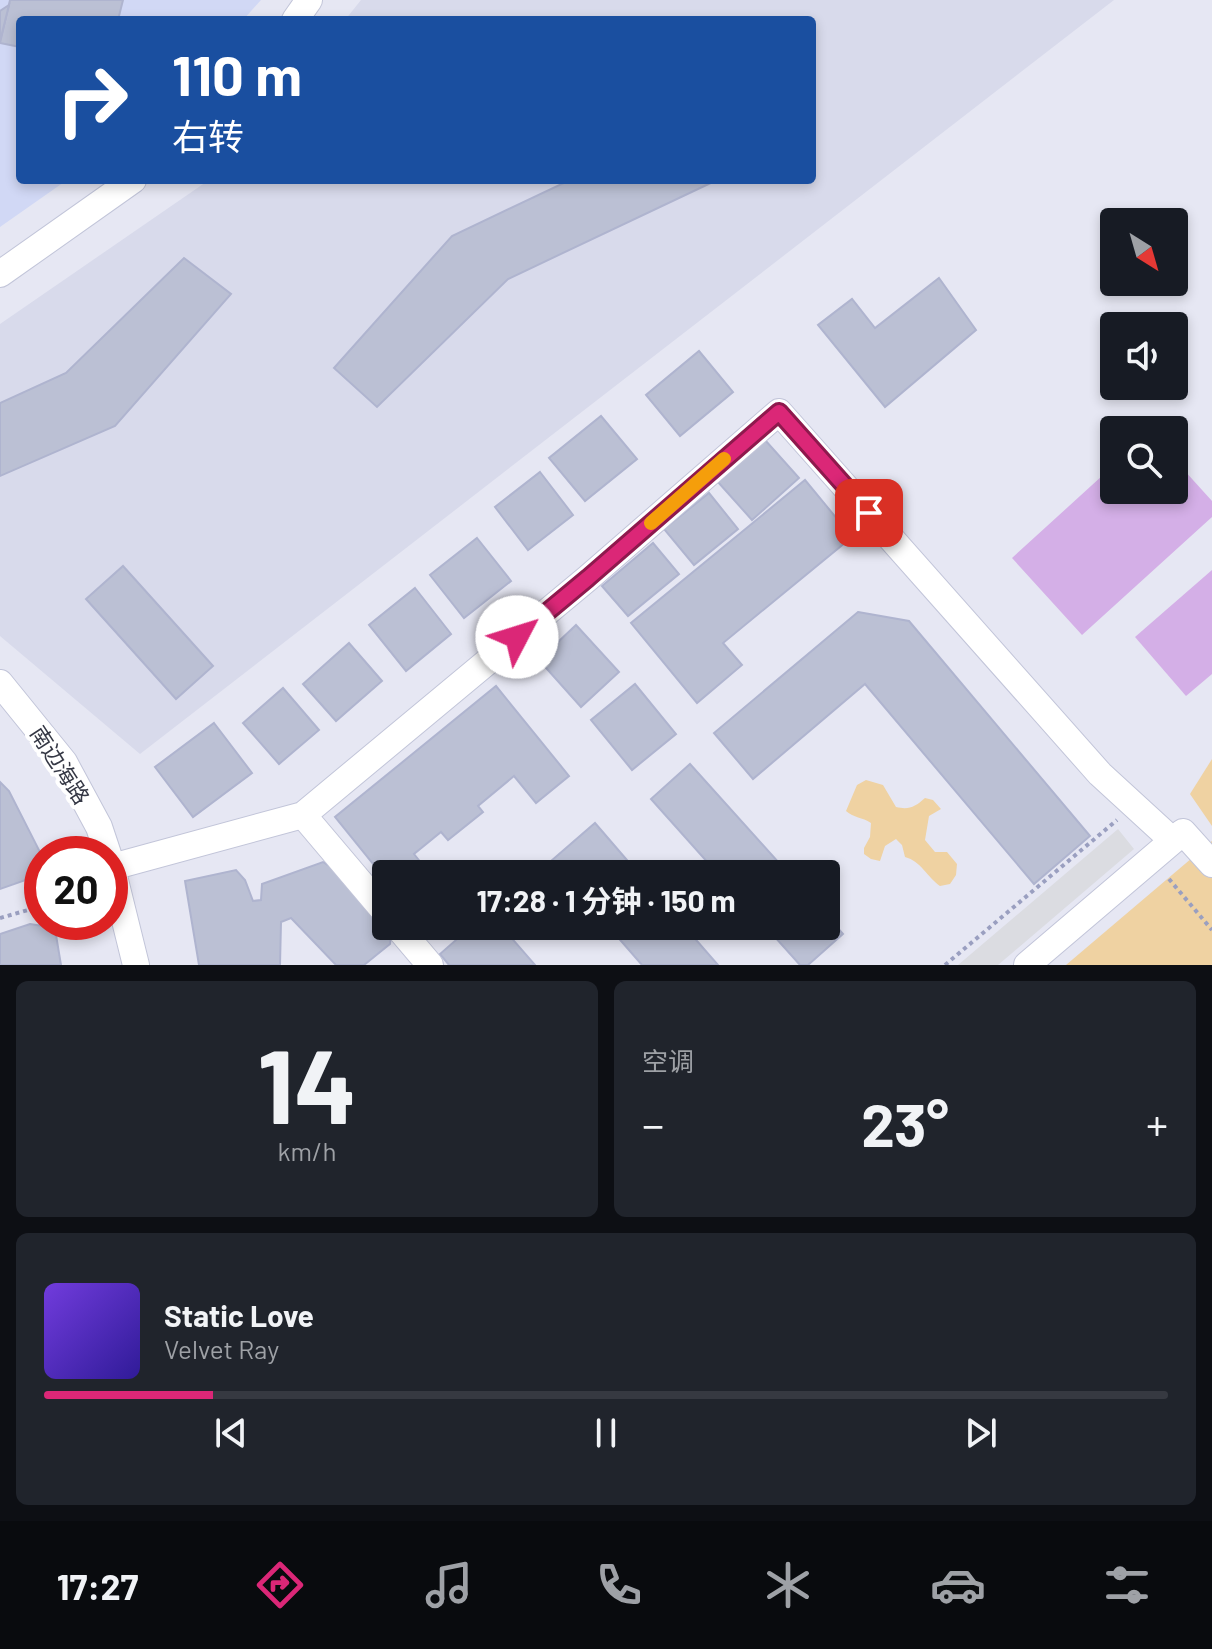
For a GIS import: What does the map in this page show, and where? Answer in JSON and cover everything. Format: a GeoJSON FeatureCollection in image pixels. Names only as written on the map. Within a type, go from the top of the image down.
{"type":"FeatureCollection","features":[{"type":"Feature","properties":{"kind":"street"},"geometry":{"type":"LineString","coordinates":[[0,274],[127,184]]}},
{"type":"Feature","properties":{"kind":"street"},"geometry":{"type":"LineString","coordinates":[[128,856],[303,815],[588,578],[779,412],[1100,774],[1172,840]]}},
{"type":"Feature","properties":{"kind":"street","name":"南边海路"},"geometry":{"type":"LineString","coordinates":[[0,683],[64,762],[102,836]]}},
{"type":"Feature","properties":{"kind":"street"},"geometry":{"type":"LineString","coordinates":[[303,815],[372,896]]}},
{"type":"Feature","properties":{"kind":"street"},"geometry":{"type":"LineString","coordinates":[[1027,965],[1183,832],[1212,864]]}},
{"type":"Feature","properties":{"kind":"street","name":"南边海路"},"geometry":{"type":"LineString","coordinates":[[128,933],[136,965]]}},
{"type":"Feature","properties":{"kind":"street"},"geometry":{"type":"LineString","coordinates":[[407,940],[422,962]]}},
{"type":"Feature","properties":{"kind":"path"},"geometry":{"type":"LineString","coordinates":[[945,965],[1134,805]]}},
{"type":"Feature","properties":{"kind":"path"},"geometry":{"type":"LineString","coordinates":[[1169,879],[1212,930]]}},
{"type":"Feature","properties":{"kind":"path"},"geometry":{"type":"LineString","coordinates":[[0,918],[24,911]]}},
{"type":"Feature","properties":{"kind":"shaded area"},"geometry":{"type":"Polygon","coordinates":[[[0,0],[261,0],[247,16],[16,16],[16,184],[61,184],[0,227],[0,0]]]}},
{"type":"Feature","properties":{"kind":"shaded area"},"geometry":{"type":"Polygon","coordinates":[[[361,0],[1114,0],[140,754],[0,636],[0,324],[203,184],[816,184],[816,16],[348,16],[361,0]]]}},
{"type":"Feature","properties":{"kind":"shaded area"},"geometry":{"type":"Polygon","coordinates":[[[1188,474],[1212,501],[1212,517],[1082,635],[1012,558],[1100,478],[1100,504],[1188,504],[1188,474]]]}},
{"type":"Feature","properties":{"kind":"shaded area"},"geometry":{"type":"Polygon","coordinates":[[[1212,570],[1212,674],[1186,696],[1135,637],[1212,570]]]}},
{"type":"Feature","properties":{"kind":"shaded area"},"geometry":{"type":"Polygon","coordinates":[[[1212,759],[1212,826],[1190,794],[1212,759]]]}},
{"type":"Feature","properties":{"kind":"shaded area"},"geometry":{"type":"Polygon","coordinates":[[[866,780],[883,785],[896,807],[912,807],[925,798],[933,800],[941,809],[929,816],[925,840],[935,852],[947,852],[957,864],[956,875],[950,884],[940,886],[915,862],[905,857],[902,845],[896,839],[885,846],[880,861],[864,854],[871,823],[846,811],[857,785],[866,780]]]}},
{"type":"Feature","properties":{"kind":"shaded area"},"geometry":{"type":"Polygon","coordinates":[[[1118,829],[1134,849],[998,965],[958,965],[1118,829]]]}},
{"type":"Feature","properties":{"kind":"shaded area"},"geometry":{"type":"Polygon","coordinates":[[[1212,841],[1212,965],[1066,965],[1212,841]]]}},
{"type":"Feature","properties":{"kind":"building"},"geometry":{"type":"Polygon","coordinates":[[[10,0],[123,0],[119,16],[16,16],[16,46],[0,43],[10,0]]]}},
{"type":"Feature","properties":{"kind":"building"},"geometry":{"type":"Polygon","coordinates":[[[9,5],[0,41],[0,11],[9,5]]]}},
{"type":"Feature","properties":{"kind":"building"},"geometry":{"type":"Polygon","coordinates":[[[562,184],[709,184],[508,279],[377,407],[334,368],[452,236],[562,184]]]}},
{"type":"Feature","properties":{"kind":"building"},"geometry":{"type":"Polygon","coordinates":[[[184,258],[231,294],[115,426],[0,476],[0,403],[66,373],[184,258]]]}},
{"type":"Feature","properties":{"kind":"building"},"geometry":{"type":"Polygon","coordinates":[[[939,278],[976,330],[885,407],[818,325],[852,299],[875,328],[939,278]]]}},
{"type":"Feature","properties":{"kind":"building"},"geometry":{"type":"Polygon","coordinates":[[[699,351],[733,392],[680,436],[646,395],[699,351]]]}},
{"type":"Feature","properties":{"kind":"building"},"geometry":{"type":"Polygon","coordinates":[[[601,416],[637,459],[585,501],[549,458],[601,416]]]}},
{"type":"Feature","properties":{"kind":"building"},"geometry":{"type":"Polygon","coordinates":[[[765,440],[799,478],[752,520],[718,482],[765,440]]]}},
{"type":"Feature","properties":{"kind":"building"},"geometry":{"type":"Polygon","coordinates":[[[540,472],[573,515],[528,550],[495,507],[540,472]]]}},
{"type":"Feature","properties":{"kind":"building"},"geometry":{"type":"Polygon","coordinates":[[[805,480],[852,537],[723,643],[742,665],[697,703],[631,623],[805,480]]]}},
{"type":"Feature","properties":{"kind":"building"},"geometry":{"type":"Polygon","coordinates":[[[709,493],[738,529],[694,565],[664,529],[709,493]]]}},
{"type":"Feature","properties":{"kind":"building"},"geometry":{"type":"Polygon","coordinates":[[[477,538],[511,581],[464,618],[430,575],[477,538]]]}},
{"type":"Feature","properties":{"kind":"building"},"geometry":{"type":"Polygon","coordinates":[[[653,543],[679,574],[628,616],[602,586],[653,543]]]}},
{"type":"Feature","properties":{"kind":"building"},"geometry":{"type":"Polygon","coordinates":[[[123,566],[213,666],[176,699],[86,599],[123,566]]]}},
{"type":"Feature","properties":{"kind":"building"},"geometry":{"type":"Polygon","coordinates":[[[415,588],[451,634],[406,671],[369,625],[415,588]]]}},
{"type":"Feature","properties":{"kind":"building"},"geometry":{"type":"Polygon","coordinates":[[[858,612],[909,621],[1090,836],[1034,884],[865,684],[753,779],[714,733],[858,612]]]}},
{"type":"Feature","properties":{"kind":"building"},"geometry":{"type":"Polygon","coordinates":[[[576,625],[619,672],[581,707],[539,660],[576,625]]]}},
{"type":"Feature","properties":{"kind":"building"},"geometry":{"type":"Polygon","coordinates":[[[349,643],[382,681],[336,721],[303,684],[349,643]]]}},
{"type":"Feature","properties":{"kind":"building"},"geometry":{"type":"Polygon","coordinates":[[[635,684],[676,734],[632,770],[591,720],[635,684]]]}},
{"type":"Feature","properties":{"kind":"building"},"geometry":{"type":"Polygon","coordinates":[[[496,686],[569,776],[536,803],[514,776],[478,806],[483,812],[448,840],[441,832],[414,854],[419,860],[372,860],[372,863],[335,817],[496,686]]]}},
{"type":"Feature","properties":{"kind":"building"},"geometry":{"type":"Polygon","coordinates":[[[283,688],[319,730],[279,764],[243,723],[283,688]]]}},
{"type":"Feature","properties":{"kind":"building"},"geometry":{"type":"Polygon","coordinates":[[[214,723],[252,773],[193,817],[155,767],[214,723]]]}},
{"type":"Feature","properties":{"kind":"building"},"geometry":{"type":"Polygon","coordinates":[[[690,764],[776,860],[705,860],[651,799],[690,764]]]}},
{"type":"Feature","properties":{"kind":"building"},"geometry":{"type":"Polygon","coordinates":[[[0,782],[9,791],[32,836],[24,836],[24,881],[0,889],[0,782]]]}},
{"type":"Feature","properties":{"kind":"building"},"geometry":{"type":"Polygon","coordinates":[[[595,823],[627,860],[552,860],[595,823]]]}},
{"type":"Feature","properties":{"kind":"building"},"geometry":{"type":"Polygon","coordinates":[[[323,862],[332,868],[372,914],[372,940],[390,940],[390,944],[364,965],[336,965],[291,918],[281,922],[280,965],[199,965],[185,881],[236,870],[245,880],[253,901],[261,900],[262,884],[323,862]]]}},
{"type":"Feature","properties":{"kind":"building"},"geometry":{"type":"Polygon","coordinates":[[[24,926],[24,940],[57,940],[61,965],[0,965],[0,934],[24,926]]]}},
{"type":"Feature","properties":{"kind":"building"},"geometry":{"type":"Polygon","coordinates":[[[456,940],[513,940],[535,965],[449,965],[440,954],[456,940]]]}},
{"type":"Feature","properties":{"kind":"building"},"geometry":{"type":"Polygon","coordinates":[[[620,940],[696,940],[718,965],[642,965],[620,940]]]}},
{"type":"Feature","properties":{"kind":"building"},"geometry":{"type":"Polygon","coordinates":[[[778,940],[836,940],[808,965],[800,965],[778,940]]]}},
{"type":"Feature","properties":{"kind":"slow traffic"},"geometry":{"type":"LineString","coordinates":[[651,523],[724,459]]}},
{"type":"Feature","properties":{"kind":"route"},"geometry":{"type":"LineString","coordinates":[[517,637],[779,412],[869,513]]}}]}
